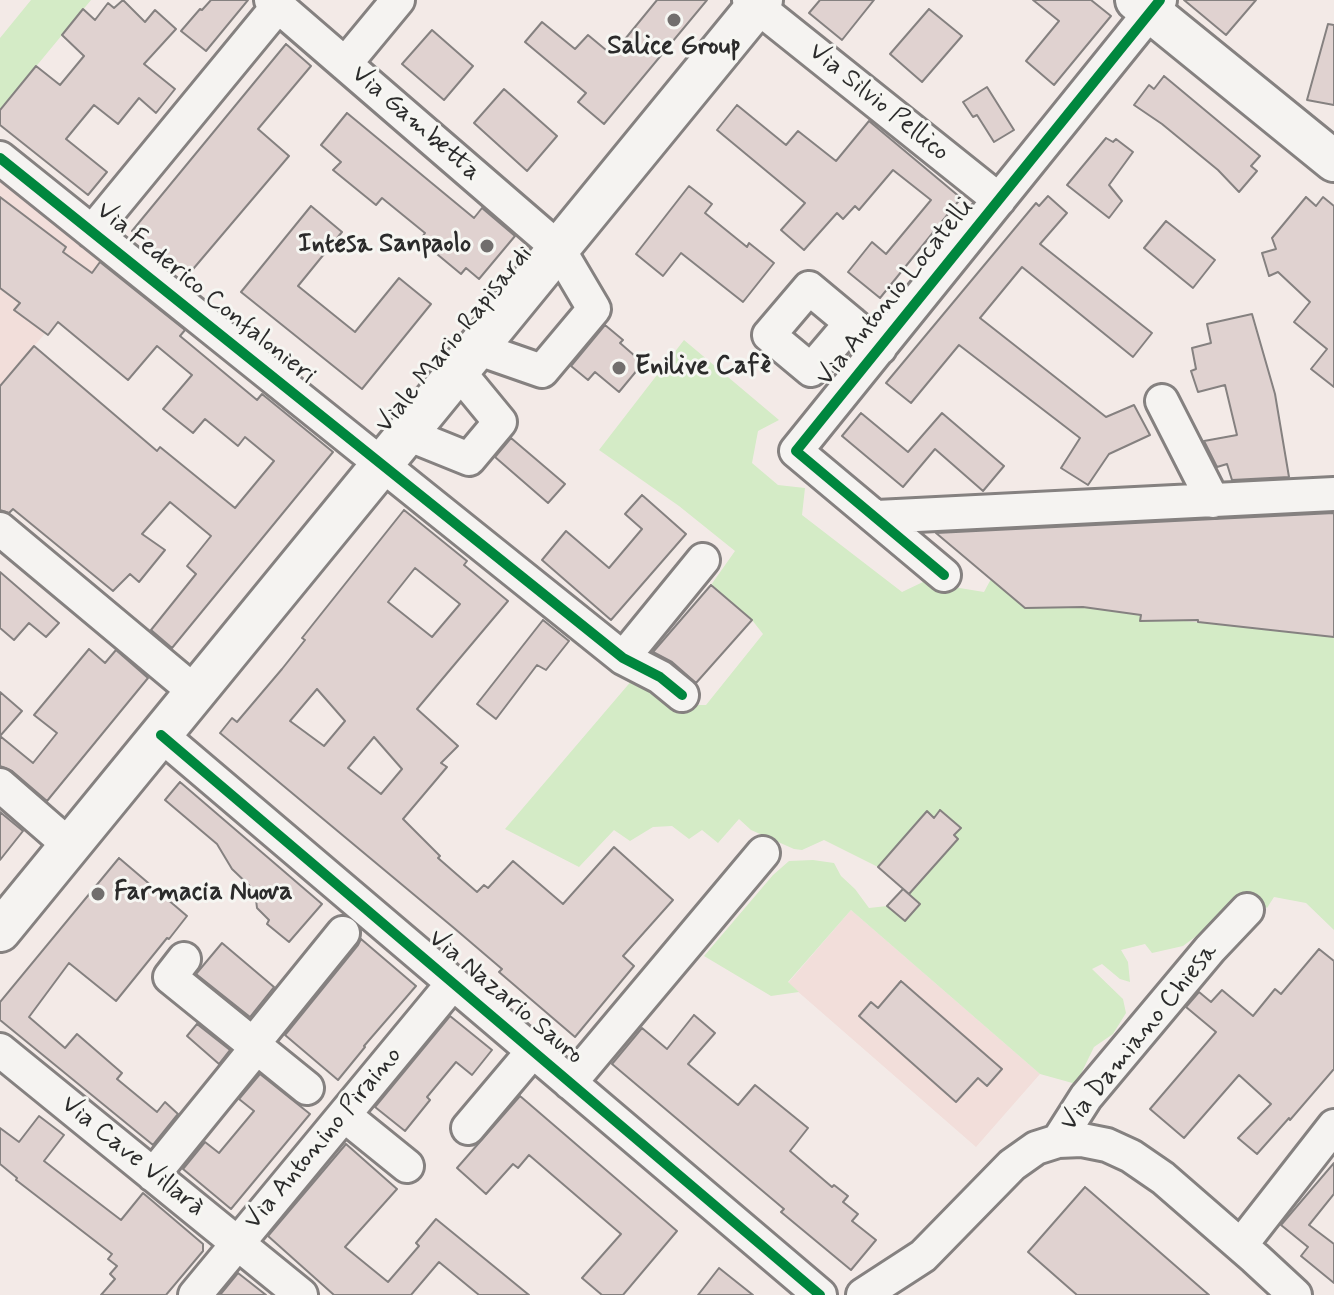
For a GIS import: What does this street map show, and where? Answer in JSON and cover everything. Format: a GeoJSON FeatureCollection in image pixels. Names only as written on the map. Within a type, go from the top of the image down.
{"type":"FeatureCollection","features":[{"type":"Feature","properties":{"kind":"main road","name":"Viale Mario Rapisardi"},"geometry":{"type":"LineString","coordinates":[[0,931],[756,2]]}},
{"type":"Feature","properties":{"kind":"main road"},"geometry":{"type":"LineString","coordinates":[[1149,4],[1334,161]]}},
{"type":"Feature","properties":{"kind":"street"},"geometry":{"type":"LineString","coordinates":[[345,64],[398,0]]}},
{"type":"Feature","properties":{"kind":"street","name":"Via Silvio Pellico"},"geometry":{"type":"LineString","coordinates":[[756,2],[999,200]]}},
{"type":"Feature","properties":{"kind":"street"},"geometry":{"type":"LineString","coordinates":[[92,232],[274,3]]}},
{"type":"Feature","properties":{"kind":"street","name":"Via Gambetta"},"geometry":{"type":"LineString","coordinates":[[274,3],[558,248],[594,309],[542,371],[467,360]]}},
{"type":"Feature","properties":{"kind":"street","name":"Via Antonio Locatelli"},"geometry":{"type":"LineString","coordinates":[[944,575],[796,451],[999,200],[1149,4]]}},
{"type":"Feature","properties":{"kind":"street","name":"Via Federico Confalonieri"},"geometry":{"type":"LineString","coordinates":[[0,158],[623,658],[660,677],[682,695]]}},
{"type":"Feature","properties":{"kind":"street"},"geometry":{"type":"LineString","coordinates":[[851,323],[880,348]]}},
{"type":"Feature","properties":{"kind":"street"},"geometry":{"type":"LineString","coordinates":[[407,434],[469,459],[500,422],[467,360]]}},
{"type":"Feature","properties":{"kind":"street"},"geometry":{"type":"LineString","coordinates":[[1162,401],[1213,501]]}},
{"type":"Feature","properties":{"kind":"street"},"geometry":{"type":"LineString","coordinates":[[877,517],[1334,494]]}},
{"type":"Feature","properties":{"kind":"street"},"geometry":{"type":"LineString","coordinates":[[0,529],[195,692]]}},
{"type":"Feature","properties":{"kind":"street"},"geometry":{"type":"LineString","coordinates":[[623,658],[703,560]]}},
{"type":"Feature","properties":{"kind":"street","name":"Via Nazario Sauro"},"geometry":{"type":"LineString","coordinates":[[161,735],[820,1295]]}},
{"type":"Feature","properties":{"kind":"street"},"geometry":{"type":"LineString","coordinates":[[0,785],[70,846]]}},
{"type":"Feature","properties":{"kind":"street"},"geometry":{"type":"LineString","coordinates":[[570,1083],[763,853]]}},
{"type":"Feature","properties":{"kind":"street","name":"Via Damiano Chiesa"},"geometry":{"type":"LineString","coordinates":[[863,1295],[923,1256],[1012,1165],[1036,1148],[1058,1141],[1086,1097],[1210,949],[1247,910]]}},
{"type":"Feature","properties":{"kind":"street"},"geometry":{"type":"LineString","coordinates":[[153,1175],[343,933]]}},
{"type":"Feature","properties":{"kind":"street"},"geometry":{"type":"LineString","coordinates":[[184,959],[170,977],[307,1088]]}},
{"type":"Feature","properties":{"kind":"street","name":"Via Antonino Piraino"},"geometry":{"type":"LineString","coordinates":[[195,1295],[453,983]]}},
{"type":"Feature","properties":{"kind":"street","name":"Via Cave Villarà"},"geometry":{"type":"LineString","coordinates":[[0,1050],[301,1295]]}},
{"type":"Feature","properties":{"kind":"street"},"geometry":{"type":"LineString","coordinates":[[468,1128],[533,1051]]}},
{"type":"Feature","properties":{"kind":"street"},"geometry":{"type":"LineString","coordinates":[[344,1115],[407,1166]]}},
{"type":"Feature","properties":{"kind":"street"},"geometry":{"type":"LineString","coordinates":[[1241,1245],[1334,1126]]}},
{"type":"Feature","properties":{"kind":"street"},"geometry":{"type":"LineString","coordinates":[[1058,1141],[1094,1142],[1131,1156],[1163,1178],[1295,1295]]}},
{"type":"Feature","properties":{"kind":"street","name":"Via Damiano Chiesa"},"geometry":{"type":"LineString","coordinates":[[902,1295],[923,1256]]}},
{"type":"Feature","properties":{"kind":"shaded area"},"geometry":{"type":"Polygon","coordinates":[[[0,178],[101,261],[49,329],[0,385],[0,178]]]}},
{"type":"Feature","properties":{"kind":"shaded area"},"geometry":{"type":"Polygon","coordinates":[[[851,910],[1040,1074],[976,1147],[788,983],[851,910]]]}},
{"type":"Feature","properties":{"kind":"green space"},"geometry":{"type":"Polygon","coordinates":[[[31,0],[91,0],[0,110],[0,38],[31,0]]]}},
{"type":"Feature","properties":{"kind":"green space"},"geometry":{"type":"Polygon","coordinates":[[[684,340],[779,420],[758,431],[752,463],[778,485],[805,488],[802,515],[902,592],[923,582],[984,592],[991,579],[1012,597],[1042,601],[1042,608],[1083,607],[1141,615],[1141,621],[1176,620],[1334,637],[1334,930],[1306,903],[1274,897],[1267,908],[1251,895],[1183,946],[1152,953],[1145,944],[1121,950],[1128,962],[1130,982],[1120,979],[1102,964],[1092,969],[1123,999],[1126,1013],[1113,1034],[1094,1047],[1076,1084],[1040,1074],[851,910],[788,982],[799,992],[771,996],[704,956],[773,875],[789,861],[834,863],[841,876],[869,908],[887,906],[905,921],[920,904],[909,894],[957,839],[954,835],[960,828],[941,810],[934,818],[926,812],[878,867],[824,840],[802,850],[794,849],[751,830],[739,819],[718,843],[702,830],[689,839],[672,826],[653,827],[630,841],[614,830],[579,867],[505,829],[633,679],[682,705],[706,705],[763,634],[752,620],[711,585],[735,551],[679,506],[599,450],[684,340]]]}},
{"type":"Feature","properties":{"kind":"building"},"geometry":{"type":"Polygon","coordinates":[[[123,0],[145,22],[155,10],[176,29],[144,64],[175,89],[156,113],[139,98],[118,124],[94,105],[66,139],[107,172],[88,195],[0,125],[0,110],[36,66],[60,85],[84,56],[62,35],[83,9],[95,20],[108,3],[114,8],[123,0]]]}},
{"type":"Feature","properties":{"kind":"building"},"geometry":{"type":"Polygon","coordinates":[[[211,0],[248,0],[206,51],[181,31],[211,0]]]}},
{"type":"Feature","properties":{"kind":"building"},"geometry":{"type":"Polygon","coordinates":[[[657,0],[707,0],[604,124],[578,102],[586,93],[525,42],[542,22],[575,49],[588,35],[612,55],[657,0]]]}},
{"type":"Feature","properties":{"kind":"building"},"geometry":{"type":"Polygon","coordinates":[[[820,0],[874,0],[842,40],[809,13],[820,0]]]}},
{"type":"Feature","properties":{"kind":"building"},"geometry":{"type":"Polygon","coordinates":[[[1033,0],[1091,0],[1111,16],[1054,85],[1026,61],[1059,21],[1033,0]]]}},
{"type":"Feature","properties":{"kind":"building"},"geometry":{"type":"Polygon","coordinates":[[[1184,0],[1256,0],[1226,35],[1184,0]]]}},
{"type":"Feature","properties":{"kind":"building"},"geometry":{"type":"Polygon","coordinates":[[[929,9],[962,36],[922,82],[890,54],[929,9]]]}},
{"type":"Feature","properties":{"kind":"building"},"geometry":{"type":"Polygon","coordinates":[[[1328,24],[1334,25],[1334,105],[1307,100],[1328,24]]]}},
{"type":"Feature","properties":{"kind":"building"},"geometry":{"type":"Polygon","coordinates":[[[432,30],[473,66],[444,100],[402,64],[432,30]]]}},
{"type":"Feature","properties":{"kind":"building"},"geometry":{"type":"Polygon","coordinates":[[[286,44],[311,66],[258,129],[289,156],[188,275],[132,231],[286,44]]]}},
{"type":"Feature","properties":{"kind":"building"},"geometry":{"type":"Polygon","coordinates":[[[1164,76],[1260,156],[1251,166],[1257,171],[1239,192],[1218,170],[1134,105],[1149,85],[1154,89],[1164,76]]]}},
{"type":"Feature","properties":{"kind":"building"},"geometry":{"type":"Polygon","coordinates":[[[987,87],[1014,130],[994,142],[977,115],[973,117],[963,102],[987,87]]]}},
{"type":"Feature","properties":{"kind":"building"},"geometry":{"type":"Polygon","coordinates":[[[504,89],[557,136],[527,171],[474,123],[504,89]]]}},
{"type":"Feature","properties":{"kind":"building"},"geometry":{"type":"Polygon","coordinates":[[[737,105],[786,145],[798,131],[836,161],[869,121],[961,198],[880,298],[848,272],[872,242],[886,254],[931,200],[893,170],[859,210],[855,206],[843,219],[837,213],[804,250],[781,230],[805,203],[717,130],[737,105]]]}},
{"type":"Feature","properties":{"kind":"building"},"geometry":{"type":"Polygon","coordinates":[[[347,113],[474,218],[482,208],[515,236],[479,279],[466,268],[461,274],[420,240],[425,233],[382,198],[376,205],[333,170],[341,162],[321,145],[347,113]]]}},
{"type":"Feature","properties":{"kind":"building"},"geometry":{"type":"Polygon","coordinates":[[[1106,138],[1113,142],[1116,139],[1133,152],[1109,185],[1122,201],[1109,218],[1067,185],[1106,138]]]}},
{"type":"Feature","properties":{"kind":"building"},"geometry":{"type":"Polygon","coordinates":[[[689,186],[712,204],[705,213],[747,247],[749,243],[774,263],[743,302],[681,253],[663,276],[636,254],[689,186]]]}},
{"type":"Feature","properties":{"kind":"building"},"geometry":{"type":"Polygon","coordinates":[[[1048,196],[1067,213],[1040,244],[1152,333],[1133,357],[1022,267],[980,318],[1106,417],[1134,405],[1150,435],[1109,454],[1088,485],[1061,468],[1080,438],[959,345],[911,403],[886,383],[1036,203],[1039,206],[1048,196]]]}},
{"type":"Feature","properties":{"kind":"building"},"geometry":{"type":"Polygon","coordinates":[[[0,197],[66,247],[63,252],[92,273],[100,262],[185,330],[180,336],[257,400],[262,394],[333,452],[172,648],[151,630],[196,574],[187,566],[211,536],[170,502],[142,534],[165,550],[139,582],[130,574],[113,591],[13,509],[9,513],[0,510],[0,386],[34,346],[157,451],[160,447],[235,508],[274,461],[245,437],[238,446],[205,419],[193,433],[163,409],[192,375],[157,346],[128,380],[58,322],[48,335],[14,310],[20,303],[0,288],[0,197]]]}},
{"type":"Feature","properties":{"kind":"building"},"geometry":{"type":"Polygon","coordinates":[[[1306,197],[1316,206],[1323,197],[1334,206],[1334,387],[1311,369],[1327,349],[1294,322],[1310,302],[1278,272],[1269,276],[1262,253],[1276,249],[1272,238],[1306,197]]]}},
{"type":"Feature","properties":{"kind":"building"},"geometry":{"type":"Polygon","coordinates":[[[311,206],[342,232],[298,286],[355,332],[399,278],[431,304],[362,389],[241,292],[311,206]]]}},
{"type":"Feature","properties":{"kind":"building"},"geometry":{"type":"Polygon","coordinates":[[[1166,221],[1215,260],[1193,288],[1144,248],[1166,221]]]}},
{"type":"Feature","properties":{"kind":"building"},"geometry":{"type":"Polygon","coordinates":[[[1252,314],[1275,394],[1289,477],[1232,480],[1227,464],[1217,467],[1204,441],[1237,435],[1225,385],[1198,392],[1191,371],[1196,369],[1192,348],[1211,343],[1207,324],[1252,314]]]}},
{"type":"Feature","properties":{"kind":"building"},"geometry":{"type":"Polygon","coordinates":[[[605,325],[643,363],[619,392],[595,372],[588,380],[571,366],[605,325]]]}},
{"type":"Feature","properties":{"kind":"building"},"geometry":{"type":"Polygon","coordinates":[[[861,413],[908,452],[942,413],[1004,466],[983,491],[935,449],[903,487],[842,436],[861,413]]]}},
{"type":"Feature","properties":{"kind":"building"},"geometry":{"type":"Polygon","coordinates":[[[511,438],[565,484],[548,503],[495,457],[511,438]]]}},
{"type":"Feature","properties":{"kind":"building"},"geometry":{"type":"Polygon","coordinates":[[[642,495],[686,534],[611,620],[542,560],[566,531],[609,568],[642,529],[625,514],[642,495]]]}},
{"type":"Feature","properties":{"kind":"building"},"geometry":{"type":"Polygon","coordinates":[[[404,510],[467,561],[464,565],[508,601],[417,709],[458,746],[441,763],[447,767],[403,819],[440,856],[438,858],[477,892],[484,885],[488,888],[513,861],[563,904],[614,847],[673,900],[623,956],[634,966],[575,1037],[499,972],[502,969],[220,733],[232,718],[237,722],[305,640],[302,638],[404,510]],[[415,568],[388,602],[432,637],[460,604],[415,568]],[[317,689],[290,721],[324,746],[345,721],[317,689]],[[374,737],[348,768],[381,794],[402,769],[374,737]]]}},
{"type":"Feature","properties":{"kind":"building"},"geometry":{"type":"Polygon","coordinates":[[[1334,513],[1334,637],[1198,620],[1140,621],[1141,615],[1083,607],[1025,608],[936,533],[1334,513]]]}},
{"type":"Feature","properties":{"kind":"building"},"geometry":{"type":"Polygon","coordinates":[[[0,572],[59,623],[46,637],[29,623],[14,640],[0,628],[0,572]]]}},
{"type":"Feature","properties":{"kind":"building"},"geometry":{"type":"Polygon","coordinates":[[[711,585],[752,620],[696,683],[672,662],[653,652],[711,585]]]}},
{"type":"Feature","properties":{"kind":"building"},"geometry":{"type":"Polygon","coordinates":[[[543,620],[569,641],[546,670],[537,665],[496,719],[477,704],[543,620]]]}},
{"type":"Feature","properties":{"kind":"building"},"geometry":{"type":"Polygon","coordinates":[[[89,649],[105,663],[116,650],[148,678],[47,801],[12,771],[0,766],[0,736],[33,763],[57,733],[34,715],[89,649]]]}},
{"type":"Feature","properties":{"kind":"building"},"geometry":{"type":"Polygon","coordinates":[[[0,692],[22,711],[0,736],[0,692]]]}},
{"type":"Feature","properties":{"kind":"building"},"geometry":{"type":"Polygon","coordinates":[[[180,782],[322,904],[289,942],[267,924],[269,920],[257,908],[255,891],[232,869],[217,844],[165,800],[180,782]]]}},
{"type":"Feature","properties":{"kind":"building"},"geometry":{"type":"Polygon","coordinates":[[[940,810],[961,828],[954,835],[958,839],[909,894],[878,867],[927,811],[934,818],[940,810]]]}},
{"type":"Feature","properties":{"kind":"building"},"geometry":{"type":"Polygon","coordinates":[[[0,812],[23,831],[0,860],[0,812]]]}},
{"type":"Feature","properties":{"kind":"building"},"geometry":{"type":"Polygon","coordinates":[[[119,858],[187,916],[116,1001],[69,963],[29,1017],[65,1048],[77,1034],[122,1073],[117,1079],[157,1112],[165,1102],[178,1114],[153,1145],[0,1020],[0,1002],[119,858]]]}},
{"type":"Feature","properties":{"kind":"building"},"geometry":{"type":"Polygon","coordinates":[[[903,889],[920,904],[905,921],[887,906],[903,889]]]}},
{"type":"Feature","properties":{"kind":"building"},"geometry":{"type":"Polygon","coordinates":[[[361,939],[416,986],[338,1080],[285,1035],[361,939]]]}},
{"type":"Feature","properties":{"kind":"building"},"geometry":{"type":"Polygon","coordinates":[[[222,943],[274,987],[250,1017],[196,974],[222,943]]]}},
{"type":"Feature","properties":{"kind":"building"},"geometry":{"type":"Polygon","coordinates":[[[1319,949],[1334,961],[1334,1069],[1257,1154],[1238,1138],[1271,1104],[1239,1075],[1184,1138],[1150,1109],[1216,1032],[1186,1007],[1199,992],[1211,1002],[1222,990],[1253,1016],[1275,989],[1281,994],[1319,949]]]}},
{"type":"Feature","properties":{"kind":"building"},"geometry":{"type":"Polygon","coordinates":[[[901,981],[1002,1069],[987,1086],[978,1078],[956,1102],[859,1016],[871,1002],[878,1008],[901,981]]]}},
{"type":"Feature","properties":{"kind":"building"},"geometry":{"type":"Polygon","coordinates":[[[694,1015],[715,1033],[688,1064],[738,1105],[755,1085],[808,1128],[790,1151],[832,1187],[834,1185],[848,1196],[843,1202],[858,1214],[852,1221],[876,1240],[851,1270],[781,1212],[784,1209],[612,1064],[642,1028],[667,1049],[694,1015]]]}},
{"type":"Feature","properties":{"kind":"building"},"geometry":{"type":"Polygon","coordinates":[[[450,1016],[492,1050],[472,1075],[456,1062],[427,1097],[430,1100],[405,1131],[375,1107],[450,1016]]]}},
{"type":"Feature","properties":{"kind":"building"},"geometry":{"type":"Polygon","coordinates":[[[197,1024],[230,1050],[219,1064],[187,1036],[197,1024]]]}},
{"type":"Feature","properties":{"kind":"building"},"geometry":{"type":"Polygon","coordinates":[[[260,1074],[310,1114],[231,1209],[183,1169],[205,1142],[219,1153],[254,1111],[239,1099],[260,1074]]]}},
{"type":"Feature","properties":{"kind":"building"},"geometry":{"type":"Polygon","coordinates":[[[520,1096],[677,1231],[623,1295],[602,1295],[582,1278],[621,1234],[529,1155],[518,1168],[513,1164],[486,1194],[457,1168],[520,1096]]]}},
{"type":"Feature","properties":{"kind":"building"},"geometry":{"type":"Polygon","coordinates":[[[39,1116],[64,1135],[44,1161],[121,1220],[143,1193],[203,1244],[203,1251],[166,1295],[101,1295],[115,1279],[110,1274],[117,1266],[108,1259],[112,1254],[16,1180],[0,1164],[0,1128],[19,1142],[39,1116]]]}},
{"type":"Feature","properties":{"kind":"building"},"geometry":{"type":"Polygon","coordinates":[[[346,1144],[397,1189],[345,1247],[388,1282],[419,1246],[416,1243],[436,1219],[529,1295],[479,1295],[439,1262],[411,1295],[334,1295],[268,1236],[346,1144]]]}},
{"type":"Feature","properties":{"kind":"building"},"geometry":{"type":"Polygon","coordinates":[[[1334,1163],[1334,1194],[1309,1225],[1334,1244],[1334,1283],[1301,1256],[1308,1247],[1281,1225],[1334,1163]]]}},
{"type":"Feature","properties":{"kind":"building"},"geometry":{"type":"Polygon","coordinates":[[[1085,1187],[1209,1295],[1077,1295],[1028,1252],[1085,1187]]]}},
{"type":"Feature","properties":{"kind":"building"},"geometry":{"type":"Polygon","coordinates":[[[719,1268],[753,1295],[698,1295],[719,1268]]]}},
{"type":"Feature","properties":{"kind":"building"},"geometry":{"type":"Polygon","coordinates":[[[238,1273],[266,1295],[220,1295],[238,1273]]]}},
{"type":"Feature","properties":{"kind":"cycle path"},"geometry":{"type":"LineString","coordinates":[[944,575],[796,451],[1160,0]]}},
{"type":"Feature","properties":{"kind":"cycle path"},"geometry":{"type":"LineString","coordinates":[[0,158],[623,658],[660,677],[682,695]]}},
{"type":"Feature","properties":{"kind":"cycle path"},"geometry":{"type":"LineString","coordinates":[[161,735],[820,1295]]}},
{"type":"Feature","properties":{"kind":"place","name":"Salice Group"},"geometry":{"type":"Point","coordinates":[674,20]}},
{"type":"Feature","properties":{"kind":"place","name":"Intesa Sanpaolo"},"geometry":{"type":"Point","coordinates":[487,246]}},
{"type":"Feature","properties":{"kind":"place","name":"Enilive Cafè"},"geometry":{"type":"Point","coordinates":[619,368]}},
{"type":"Feature","properties":{"kind":"place","name":"Farmacia Nuova"},"geometry":{"type":"Point","coordinates":[98,894]}}]}
